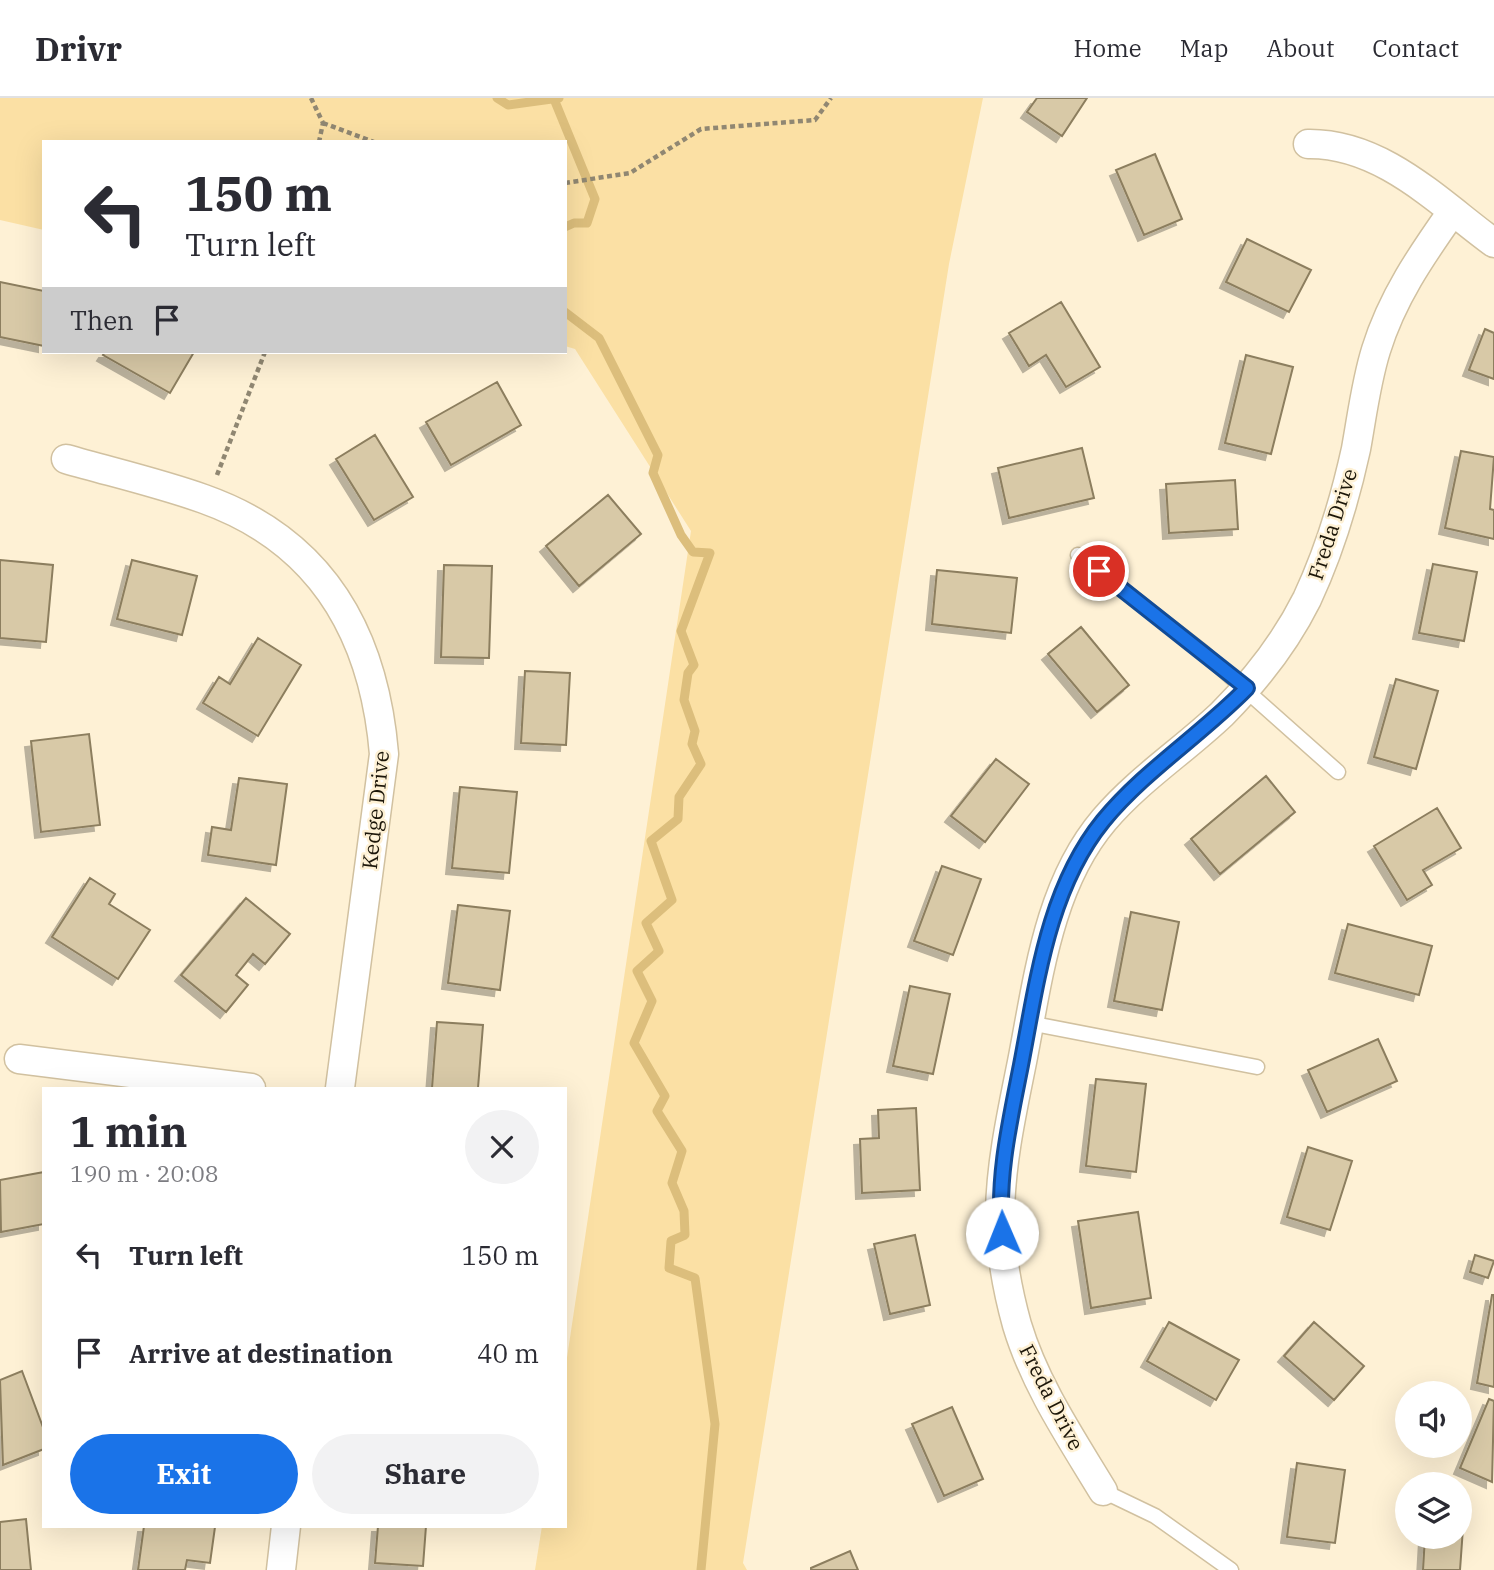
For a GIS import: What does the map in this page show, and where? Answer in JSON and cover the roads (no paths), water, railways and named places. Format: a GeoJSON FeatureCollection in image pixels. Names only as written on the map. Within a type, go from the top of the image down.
{"type":"FeatureCollection","features":[{"type":"Feature","properties":{"kind":"street"},"geometry":{"type":"LineString","coordinates":[[1308,144],[1352,148],[1383,161],[1494,243]]}},
{"type":"Feature","properties":{"kind":"street","name":"Freda Drive"},"geometry":{"type":"LineString","coordinates":[[1103,1491],[1036,1374],[1017,1325],[1005,1270],[1000,1214],[1003,1158],[1041,962],[1059,900],[1079,856],[1102,822],[1138,785],[1220,716],[1247,688],[1280,645],[1306,602],[1326,556],[1355,454],[1375,353],[1391,309],[1411,271],[1452,212]]}},
{"type":"Feature","properties":{"kind":"street","name":"Kedge Drive"},"geometry":{"type":"LineString","coordinates":[[66,459],[205,499],[274,536],[319,577],[353,627],[370,667],[380,709],[384,754],[340,1087]]}},
{"type":"Feature","properties":{"kind":"street"},"geometry":{"type":"LineString","coordinates":[[19,1059],[243,1087]]}},
{"type":"Feature","properties":{"kind":"street"},"geometry":{"type":"LineString","coordinates":[[281,1570],[286,1528]]}},
{"type":"Feature","properties":{"kind":"lane"},"geometry":{"type":"LineString","coordinates":[[1078,555],[1247,688],[1338,772]]}},
{"type":"Feature","properties":{"kind":"lane"},"geometry":{"type":"LineString","coordinates":[[1029,1023],[1257,1068]]}},
{"type":"Feature","properties":{"kind":"lane"},"geometry":{"type":"LineString","coordinates":[[1103,1491],[1155,1516],[1231,1570]]}},
{"type":"Feature","properties":{"kind":"waterway"},"geometry":{"type":"LineString","coordinates":[[497,98],[508,105],[559,98]]}},
{"type":"Feature","properties":{"kind":"waterway"},"geometry":{"type":"LineString","coordinates":[[554,99],[595,199],[587,223],[567,226]]}},
{"type":"Feature","properties":{"kind":"waterway"},"geometry":{"type":"LineString","coordinates":[[567,314],[599,338],[658,455],[653,473],[681,535],[693,552],[710,553],[681,631],[694,665],[688,673],[684,700],[695,731],[692,744],[701,764],[679,797],[678,819],[651,841],[672,900],[646,923],[659,951],[637,971],[652,1001],[634,1043],[665,1096],[657,1111],[682,1151],[672,1183],[684,1211],[685,1235],[671,1241],[669,1268],[695,1278],[715,1424],[701,1570]]}}]}
